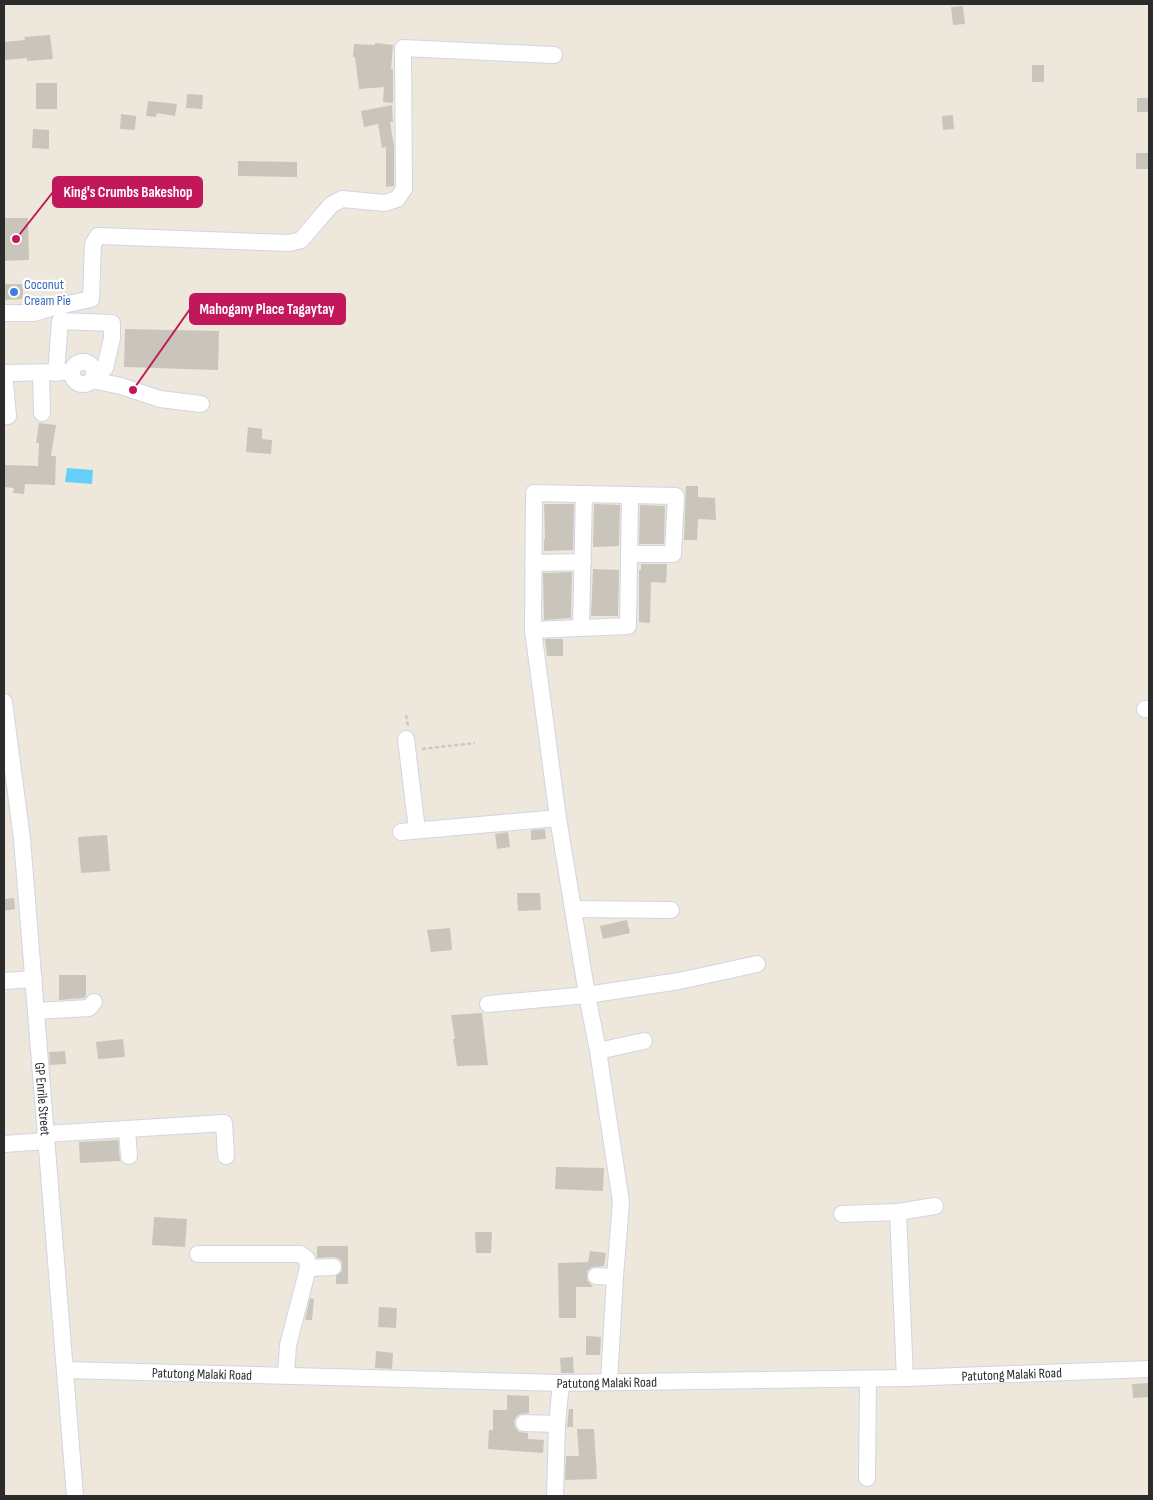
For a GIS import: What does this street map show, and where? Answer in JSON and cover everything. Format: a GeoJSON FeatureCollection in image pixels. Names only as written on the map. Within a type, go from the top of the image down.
{"type":"FeatureCollection","features":[{"type":"Feature","properties":{"kind":"street"},"geometry":{"type":"LineString","coordinates":[[4,313],[34,313],[90,300],[93,244],[98,236],[289,243],[301,240],[332,205],[342,199],[385,204],[398,199],[404,189],[403,48],[554,55]]}},
{"type":"Feature","properties":{"kind":"street"},"geometry":{"type":"LineString","coordinates":[[8,416],[4,373],[56,373],[74,378],[79,383],[86,383],[105,368],[112,338],[112,322],[60,321],[56,373],[42,413]]}},
{"type":"Feature","properties":{"kind":"street"},"geometry":{"type":"LineString","coordinates":[[93,377],[160,399],[201,404]]}},
{"type":"Feature","properties":{"kind":"street"},"geometry":{"type":"LineString","coordinates":[[610,1381],[621,1202],[598,1051],[558,818],[533,630],[534,492],[676,496],[672,554],[630,554]]}},
{"type":"Feature","properties":{"kind":"street"},"geometry":{"type":"LineString","coordinates":[[581,628],[584,494]]}},
{"type":"Feature","properties":{"kind":"street"},"geometry":{"type":"LineString","coordinates":[[533,630],[628,626],[630,495]]}},
{"type":"Feature","properties":{"kind":"street"},"geometry":{"type":"LineString","coordinates":[[533,563],[582,562]]}},
{"type":"Feature","properties":{"kind":"street","name":"GP Enrile Street"},"geometry":{"type":"LineString","coordinates":[[4,702],[5,725],[22,840],[75,1496]]}},
{"type":"Feature","properties":{"kind":"street"},"geometry":{"type":"LineString","coordinates":[[406,745],[409,831],[558,818]]}},
{"type":"Feature","properties":{"kind":"street"},"geometry":{"type":"LineString","coordinates":[[573,909],[671,910]]}},
{"type":"Feature","properties":{"kind":"street"},"geometry":{"type":"LineString","coordinates":[[488,1004],[587,995],[680,980],[757,964]]}},
{"type":"Feature","properties":{"kind":"street"},"geometry":{"type":"LineString","coordinates":[[4,981],[34,979]]}},
{"type":"Feature","properties":{"kind":"street"},"geometry":{"type":"LineString","coordinates":[[36,1011],[90,1008],[94,1002]]}},
{"type":"Feature","properties":{"kind":"street"},"geometry":{"type":"LineString","coordinates":[[598,1051],[644,1041]]}},
{"type":"Feature","properties":{"kind":"street"},"geometry":{"type":"LineString","coordinates":[[4,1144],[46,1137],[127,1129],[224,1123],[226,1156]]}},
{"type":"Feature","properties":{"kind":"street"},"geometry":{"type":"LineString","coordinates":[[127,1129],[129,1156]]}},
{"type":"Feature","properties":{"kind":"street"},"geometry":{"type":"LineString","coordinates":[[842,1214],[898,1212],[935,1206]]}},
{"type":"Feature","properties":{"kind":"street"},"geometry":{"type":"LineString","coordinates":[[898,1212],[905,1378]]}},
{"type":"Feature","properties":{"kind":"street"},"geometry":{"type":"LineString","coordinates":[[198,1254],[300,1254],[307,1259],[308,1268],[288,1345],[286,1375]]}},
{"type":"Feature","properties":{"kind":"street"},"geometry":{"type":"LineString","coordinates":[[308,1268],[334,1267]]}},
{"type":"Feature","properties":{"kind":"street"},"geometry":{"type":"LineString","coordinates":[[596,1276],[615,1277]]}},
{"type":"Feature","properties":{"kind":"street","name":"Patutong Malaki Road"},"geometry":{"type":"LineString","coordinates":[[66,1370],[561,1383],[868,1379],[1149,1369]]}},
{"type":"Feature","properties":{"kind":"street"},"geometry":{"type":"LineString","coordinates":[[867,1478],[868,1379]]}},
{"type":"Feature","properties":{"kind":"street"},"geometry":{"type":"LineString","coordinates":[[555,1496],[557,1424],[561,1383]]}},
{"type":"Feature","properties":{"kind":"street"},"geometry":{"type":"LineString","coordinates":[[524,1423],[557,1424]]}},
{"type":"Feature","properties":{"kind":"path"},"geometry":{"type":"LineString","coordinates":[[406,745],[475,743]]}},
{"type":"Feature","properties":{"kind":"water"},"geometry":{"type":"Polygon","coordinates":[[[67,468],[93,470],[92,484],[65,482],[67,468]]]}},
{"type":"Feature","properties":{"kind":"building"},"geometry":{"type":"Polygon","coordinates":[[[963,6],[965,24],[953,25],[951,7],[963,6]]]}},
{"type":"Feature","properties":{"kind":"building"},"geometry":{"type":"Polygon","coordinates":[[[50,35],[53,59],[27,61],[27,58],[4,60],[4,42],[25,40],[24,37],[50,35]]]}},
{"type":"Feature","properties":{"kind":"building"},"geometry":{"type":"Polygon","coordinates":[[[375,43],[393,45],[391,69],[393,69],[393,103],[383,102],[384,87],[359,89],[355,57],[353,57],[354,44],[375,45],[375,43]]]}},
{"type":"Feature","properties":{"kind":"building"},"geometry":{"type":"Polygon","coordinates":[[[1032,65],[1044,65],[1044,82],[1032,82],[1032,65]]]}},
{"type":"Feature","properties":{"kind":"building"},"geometry":{"type":"Polygon","coordinates":[[[36,83],[57,83],[57,109],[36,109],[36,83]]]}},
{"type":"Feature","properties":{"kind":"building"},"geometry":{"type":"Polygon","coordinates":[[[187,94],[203,95],[202,109],[186,108],[187,94]]]}},
{"type":"Feature","properties":{"kind":"building"},"geometry":{"type":"Polygon","coordinates":[[[1137,98],[1149,98],[1149,112],[1137,112],[1137,98]]]}},
{"type":"Feature","properties":{"kind":"building"},"geometry":{"type":"Polygon","coordinates":[[[148,101],[177,104],[175,116],[157,113],[156,117],[146,116],[148,101]]]}},
{"type":"Feature","properties":{"kind":"building"},"geometry":{"type":"Polygon","coordinates":[[[392,105],[393,122],[390,122],[394,146],[394,186],[386,187],[386,147],[382,148],[378,124],[364,127],[361,111],[392,105]]]}},
{"type":"Feature","properties":{"kind":"building"},"geometry":{"type":"Polygon","coordinates":[[[121,114],[136,116],[135,130],[120,129],[121,114]]]}},
{"type":"Feature","properties":{"kind":"building"},"geometry":{"type":"Polygon","coordinates":[[[953,115],[954,129],[943,130],[942,116],[953,115]]]}},
{"type":"Feature","properties":{"kind":"building"},"geometry":{"type":"Polygon","coordinates":[[[33,129],[49,130],[49,149],[32,148],[33,129]]]}},
{"type":"Feature","properties":{"kind":"building"},"geometry":{"type":"Polygon","coordinates":[[[1136,153],[1149,153],[1149,169],[1136,169],[1136,153]]]}},
{"type":"Feature","properties":{"kind":"building"},"geometry":{"type":"Polygon","coordinates":[[[238,161],[297,162],[297,177],[238,176],[238,161]]]}},
{"type":"Feature","properties":{"kind":"building"},"geometry":{"type":"Polygon","coordinates":[[[4,218],[28,218],[29,260],[4,261],[4,218]]]}},
{"type":"Feature","properties":{"kind":"building","name":"Coconut Cream Pie"},"geometry":{"type":"Polygon","coordinates":[[[5,284],[23,284],[23,299],[5,300],[5,284]]]}},
{"type":"Feature","properties":{"kind":"building"},"geometry":{"type":"Polygon","coordinates":[[[125,329],[219,331],[218,370],[124,367],[125,329]]]}},
{"type":"Feature","properties":{"kind":"building"},"geometry":{"type":"Polygon","coordinates":[[[39,423],[56,425],[51,456],[56,456],[55,485],[25,484],[24,494],[13,493],[14,488],[4,487],[4,465],[38,466],[39,443],[36,443],[39,423]]]}},
{"type":"Feature","properties":{"kind":"building"},"geometry":{"type":"Polygon","coordinates":[[[248,427],[262,429],[262,439],[272,440],[271,454],[246,452],[248,427]]]}},
{"type":"Feature","properties":{"kind":"building"},"geometry":{"type":"Polygon","coordinates":[[[686,486],[698,486],[698,497],[715,498],[716,520],[698,519],[697,540],[684,540],[686,486]]]}},
{"type":"Feature","properties":{"kind":"building"},"geometry":{"type":"Polygon","coordinates":[[[544,504],[574,504],[573,550],[544,551],[544,504]]]}},
{"type":"Feature","properties":{"kind":"building"},"geometry":{"type":"Polygon","coordinates":[[[594,504],[620,505],[619,546],[593,547],[594,504]]]}},
{"type":"Feature","properties":{"kind":"building"},"geometry":{"type":"Polygon","coordinates":[[[640,505],[665,506],[664,544],[639,544],[640,505]]]}},
{"type":"Feature","properties":{"kind":"building"},"geometry":{"type":"Polygon","coordinates":[[[641,564],[667,564],[666,583],[651,582],[650,623],[639,622],[639,570],[641,570],[641,564]]]}},
{"type":"Feature","properties":{"kind":"building"},"geometry":{"type":"Polygon","coordinates":[[[593,569],[619,570],[618,616],[591,616],[593,569]]]}},
{"type":"Feature","properties":{"kind":"building"},"geometry":{"type":"Polygon","coordinates":[[[572,572],[571,618],[544,620],[543,573],[572,572]]]}},
{"type":"Feature","properties":{"kind":"building"},"geometry":{"type":"Polygon","coordinates":[[[545,639],[563,639],[563,656],[547,656],[545,639]]]}},
{"type":"Feature","properties":{"kind":"building"},"geometry":{"type":"Polygon","coordinates":[[[545,829],[546,839],[531,840],[531,830],[545,829]]]}},
{"type":"Feature","properties":{"kind":"building"},"geometry":{"type":"Polygon","coordinates":[[[508,832],[510,847],[497,849],[495,834],[508,832]]]}},
{"type":"Feature","properties":{"kind":"building"},"geometry":{"type":"Polygon","coordinates":[[[107,835],[110,871],[81,873],[78,837],[107,835]]]}},
{"type":"Feature","properties":{"kind":"building"},"geometry":{"type":"Polygon","coordinates":[[[517,893],[540,893],[541,910],[518,911],[517,893]]]}},
{"type":"Feature","properties":{"kind":"building"},"geometry":{"type":"Polygon","coordinates":[[[14,898],[15,909],[4,911],[4,899],[14,898]]]}},
{"type":"Feature","properties":{"kind":"building"},"geometry":{"type":"Polygon","coordinates":[[[627,920],[630,933],[603,939],[600,926],[627,920]]]}},
{"type":"Feature","properties":{"kind":"building"},"geometry":{"type":"Polygon","coordinates":[[[450,928],[452,950],[431,952],[427,930],[450,928]]]}},
{"type":"Feature","properties":{"kind":"building"},"geometry":{"type":"Polygon","coordinates":[[[59,975],[86,975],[86,996],[84,998],[59,1000],[59,975]]]}},
{"type":"Feature","properties":{"kind":"building"},"geometry":{"type":"Polygon","coordinates":[[[482,1013],[488,1065],[457,1066],[451,1015],[482,1013]]]}},
{"type":"Feature","properties":{"kind":"building"},"geometry":{"type":"Polygon","coordinates":[[[123,1039],[125,1057],[98,1059],[96,1042],[123,1039]]]}},
{"type":"Feature","properties":{"kind":"building"},"geometry":{"type":"Polygon","coordinates":[[[65,1051],[66,1064],[50,1065],[49,1052],[65,1051]]]}},
{"type":"Feature","properties":{"kind":"building"},"geometry":{"type":"Polygon","coordinates":[[[118,1140],[120,1161],[80,1163],[79,1142],[118,1140]]]}},
{"type":"Feature","properties":{"kind":"building"},"geometry":{"type":"Polygon","coordinates":[[[556,1167],[604,1168],[603,1191],[555,1189],[556,1167]]]}},
{"type":"Feature","properties":{"kind":"building"},"geometry":{"type":"Polygon","coordinates":[[[154,1217],[187,1219],[185,1247],[152,1245],[154,1217]]]}},
{"type":"Feature","properties":{"kind":"building"},"geometry":{"type":"Polygon","coordinates":[[[475,1232],[492,1232],[491,1253],[476,1253],[475,1232]]]}},
{"type":"Feature","properties":{"kind":"building"},"geometry":{"type":"Polygon","coordinates":[[[317,1246],[348,1246],[348,1284],[336,1284],[336,1276],[342,1271],[342,1262],[338,1258],[333,1257],[317,1258],[317,1246]]]}},
{"type":"Feature","properties":{"kind":"building"},"geometry":{"type":"Polygon","coordinates":[[[590,1251],[606,1253],[604,1266],[592,1267],[587,1271],[587,1280],[593,1287],[576,1287],[576,1318],[559,1318],[558,1263],[588,1262],[590,1251]]]}},
{"type":"Feature","properties":{"kind":"building"},"geometry":{"type":"Polygon","coordinates":[[[310,1298],[314,1299],[312,1320],[305,1320],[310,1298]]]}},
{"type":"Feature","properties":{"kind":"building"},"geometry":{"type":"Polygon","coordinates":[[[379,1307],[397,1308],[396,1328],[378,1327],[379,1307]]]}},
{"type":"Feature","properties":{"kind":"building"},"geometry":{"type":"Polygon","coordinates":[[[586,1336],[601,1337],[600,1355],[586,1355],[586,1336]]]}},
{"type":"Feature","properties":{"kind":"building"},"geometry":{"type":"Polygon","coordinates":[[[376,1351],[393,1353],[392,1369],[375,1368],[376,1351]]]}},
{"type":"Feature","properties":{"kind":"building"},"geometry":{"type":"Polygon","coordinates":[[[573,1357],[574,1373],[561,1373],[560,1358],[573,1357]]]}},
{"type":"Feature","properties":{"kind":"building"},"geometry":{"type":"Polygon","coordinates":[[[1149,1383],[1149,1397],[1133,1398],[1132,1384],[1149,1383]]]}},
{"type":"Feature","properties":{"kind":"building"},"geometry":{"type":"Polygon","coordinates":[[[507,1395],[529,1396],[529,1413],[520,1414],[516,1417],[515,1427],[519,1432],[528,1433],[528,1439],[544,1440],[543,1453],[488,1449],[489,1430],[493,1430],[493,1410],[507,1410],[507,1395]]]}},
{"type":"Feature","properties":{"kind":"building"},"geometry":{"type":"Polygon","coordinates":[[[569,1409],[573,1409],[573,1427],[567,1427],[569,1409]]]}},
{"type":"Feature","properties":{"kind":"building"},"geometry":{"type":"Polygon","coordinates":[[[577,1429],[594,1429],[597,1479],[565,1480],[566,1456],[579,1456],[577,1429]]]}},
{"type":"Feature","properties":{"kind":"place","name":"King's Crumbs Bakeshop"},"geometry":{"type":"Point","coordinates":[16,239]}},
{"type":"Feature","properties":{"kind":"place","name":"Coconut Cream Pie"},"geometry":{"type":"Point","coordinates":[14,292]}},
{"type":"Feature","properties":{"kind":"place","name":"Mahogany Place Tagaytay"},"geometry":{"type":"Point","coordinates":[133,390]}}]}
